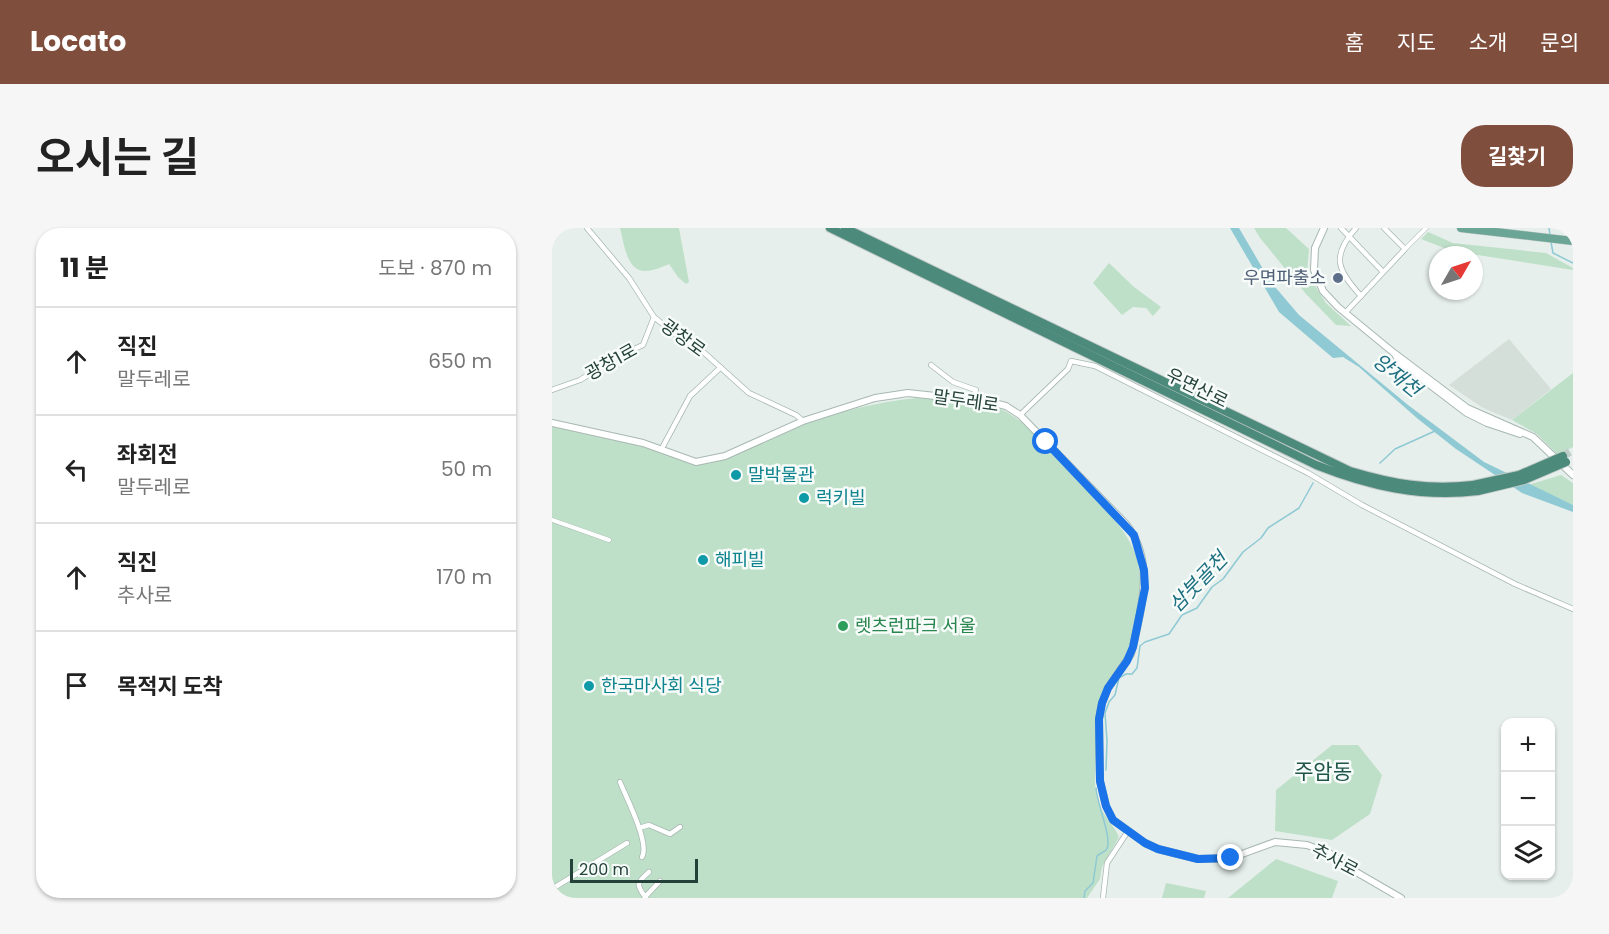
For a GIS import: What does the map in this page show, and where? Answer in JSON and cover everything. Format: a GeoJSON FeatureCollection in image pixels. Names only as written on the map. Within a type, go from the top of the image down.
{"type":"FeatureCollection","features":[{"type":"Feature","properties":{"kind":"highway","name":"우면산로"},"geometry":{"type":"LineString","coordinates":[[830,228],[1336,473],[1375,485],[1420,493],[1443,494],[1524,480],[1565,459]]}},
{"type":"Feature","properties":{"kind":"highway","name":"우면산로"},"geometry":{"type":"LineString","coordinates":[[845,228],[1350,471],[1401,485],[1476,488]]}},
{"type":"Feature","properties":{"kind":"main road"},"geometry":{"type":"LineString","coordinates":[[1461,228],[1573,241]]}},
{"type":"Feature","properties":{"kind":"street","name":"광창로"},"geometry":{"type":"LineString","coordinates":[[587,228],[629,278],[654,317],[675,334],[700,349],[749,393],[796,415],[803,421]]}},
{"type":"Feature","properties":{"kind":"street"},"geometry":{"type":"LineString","coordinates":[[1324,228],[1315,248],[1314,270],[1319,285],[1328,298],[1394,353],[1467,408],[1533,437],[1573,477]]}},
{"type":"Feature","properties":{"kind":"street"},"geometry":{"type":"LineString","coordinates":[[1341,228],[1383,272]]}},
{"type":"Feature","properties":{"kind":"street"},"geometry":{"type":"LineString","coordinates":[[1356,228],[1340,253],[1340,266],[1347,280],[1361,296]]}},
{"type":"Feature","properties":{"kind":"street"},"geometry":{"type":"LineString","coordinates":[[1384,228],[1405,249]]}},
{"type":"Feature","properties":{"kind":"street"},"geometry":{"type":"LineString","coordinates":[[1344,313],[1426,228]]}},
{"type":"Feature","properties":{"kind":"street","name":"광창1로"},"geometry":{"type":"LineString","coordinates":[[552,390],[580,380],[619,356],[643,345],[654,317]]}},
{"type":"Feature","properties":{"kind":"street"},"geometry":{"type":"LineString","coordinates":[[1020,415],[1068,369],[1071,361],[1095,366],[1326,483],[1362,505],[1515,584],[1573,609]]}},
{"type":"Feature","properties":{"kind":"street"},"geometry":{"type":"LineString","coordinates":[[932,366],[953,382],[976,390],[971,399]]}},
{"type":"Feature","properties":{"kind":"street"},"geometry":{"type":"LineString","coordinates":[[662,450],[690,396],[720,368]]}},
{"type":"Feature","properties":{"kind":"street","name":"말두레로"},"geometry":{"type":"LineString","coordinates":[[552,423],[643,443],[696,462],[725,456],[803,421],[886,396],[908,393],[971,399],[1006,406],[1020,415],[1126,524],[1134,535],[1139,549],[1145,588],[1133,647],[1127,661],[1108,688],[1099,719],[1100,781],[1103,798],[1113,820],[1128,831]]}},
{"type":"Feature","properties":{"kind":"street"},"geometry":{"type":"LineString","coordinates":[[552,520],[609,540]]}},
{"type":"Feature","properties":{"kind":"street"},"geometry":{"type":"LineString","coordinates":[[620,782],[645,848],[642,858]]}},
{"type":"Feature","properties":{"kind":"street"},"geometry":{"type":"LineString","coordinates":[[639,828],[650,825],[670,834],[680,827]]}},
{"type":"Feature","properties":{"kind":"street"},"geometry":{"type":"LineString","coordinates":[[1103,898],[1107,863],[1128,831]]}},
{"type":"Feature","properties":{"kind":"street","name":"추사로"},"geometry":{"type":"LineString","coordinates":[[1128,831],[1158,849],[1198,859],[1231,858],[1275,843],[1307,845],[1329,853],[1351,869],[1401,898]]}},
{"type":"Feature","properties":{"kind":"street"},"geometry":{"type":"LineString","coordinates":[[552,889],[627,843]]}},
{"type":"Feature","properties":{"kind":"street"},"geometry":{"type":"LineString","coordinates":[[648,872],[638,883],[639,890],[645,898],[660,882]]}},
{"type":"Feature","properties":{"kind":"shaded area"},"geometry":{"type":"Polygon","coordinates":[[[1509,339],[1551,389],[1512,420],[1483,408],[1449,385],[1509,339]]]}},
{"type":"Feature","properties":{"kind":"green space"},"geometry":{"type":"Polygon","coordinates":[[[620,228],[679,228],[689,282],[686,284],[678,277],[669,264],[649,271],[634,267],[627,255],[620,228]]]}},
{"type":"Feature","properties":{"kind":"green space"},"geometry":{"type":"Polygon","coordinates":[[[1254,228],[1286,228],[1309,249],[1307,273],[1326,303],[1351,326],[1336,325],[1306,294],[1254,228]]]}},
{"type":"Feature","properties":{"kind":"green space"},"geometry":{"type":"Polygon","coordinates":[[[1428,232],[1453,243],[1481,246],[1439,246],[1421,239],[1428,232]]]}},
{"type":"Feature","properties":{"kind":"green space"},"geometry":{"type":"Polygon","coordinates":[[[1483,246],[1546,253],[1573,270],[1483,256],[1483,246]]]}},
{"type":"Feature","properties":{"kind":"green space"},"geometry":{"type":"Polygon","coordinates":[[[1109,263],[1134,287],[1161,307],[1153,316],[1146,308],[1133,307],[1122,315],[1093,283],[1109,263]]]}},
{"type":"Feature","properties":{"kind":"green space"},"geometry":{"type":"Polygon","coordinates":[[[1573,373],[1573,447],[1558,455],[1537,434],[1512,420],[1573,373]]]}},
{"type":"Feature","properties":{"kind":"green space","name":"렛츠런파크 서울"},"geometry":{"type":"Polygon","coordinates":[[[917,398],[981,403],[994,406],[1019,420],[1112,517],[1133,548],[1140,573],[1138,614],[1124,658],[1102,696],[1095,720],[1097,798],[1101,809],[1119,837],[1102,867],[1100,879],[1087,898],[552,898],[552,424],[642,446],[694,464],[709,462],[785,431],[836,414],[917,398]]]}},
{"type":"Feature","properties":{"kind":"green space"},"geometry":{"type":"Polygon","coordinates":[[[1561,475],[1573,483],[1573,505],[1528,485],[1561,475]]]}},
{"type":"Feature","properties":{"kind":"green space"},"geometry":{"type":"Polygon","coordinates":[[[1332,745],[1358,745],[1382,775],[1370,814],[1332,840],[1275,831],[1276,790],[1332,745]]]}},
{"type":"Feature","properties":{"kind":"green space"},"geometry":{"type":"Polygon","coordinates":[[[1276,859],[1338,881],[1332,898],[1228,898],[1276,859]]]}},
{"type":"Feature","properties":{"kind":"green space"},"geometry":{"type":"Polygon","coordinates":[[[1166,883],[1206,891],[1204,898],[1162,898],[1166,883]]]}},
{"type":"Feature","properties":{"kind":"water"},"geometry":{"type":"Polygon","coordinates":[[[1230,228],[1239,228],[1270,281],[1299,315],[1408,405],[1484,462],[1573,505],[1573,512],[1522,493],[1456,449],[1359,367],[1343,357],[1333,358],[1279,312],[1230,228]]]}},
{"type":"Feature","properties":{"kind":"waterway"},"geometry":{"type":"LineString","coordinates":[[1549,228],[1550,235]]}},
{"type":"Feature","properties":{"kind":"waterway"},"geometry":{"type":"LineString","coordinates":[[1551,242],[1553,253],[1573,263]]}},
{"type":"Feature","properties":{"kind":"waterway","name":"삼붓골천"},"geometry":{"type":"LineString","coordinates":[[1380,463],[1395,449],[1435,431]]}},
{"type":"Feature","properties":{"kind":"waterway","name":"삼붓골천"},"geometry":{"type":"LineString","coordinates":[[1106,770],[1105,713],[1109,702],[1115,695],[1119,678],[1132,674],[1137,668],[1140,646],[1169,634],[1182,615],[1197,608],[1243,552],[1261,538],[1268,528],[1299,508],[1313,483]]}},
{"type":"Feature","properties":{"kind":"waterway","name":"삼붓골천"},"geometry":{"type":"LineString","coordinates":[[1084,898],[1085,891],[1093,883],[1097,856],[1106,850],[1108,845],[1096,788]]}},
{"type":"Feature","properties":{"kind":"tunnel"},"geometry":{"type":"LineString","coordinates":[[1563,456],[1573,450]]}},
{"type":"Feature","properties":{"kind":"place","name":"우면파출소"},"geometry":{"type":"Point","coordinates":[1338,278]}},
{"type":"Feature","properties":{"kind":"place","name":"말박물관"},"geometry":{"type":"Point","coordinates":[736,475]}},
{"type":"Feature","properties":{"kind":"place","name":"럭키빌"},"geometry":{"type":"Point","coordinates":[804,498]}},
{"type":"Feature","properties":{"kind":"place","name":"해피빌"},"geometry":{"type":"Point","coordinates":[703,560]}},
{"type":"Feature","properties":{"kind":"place","name":"렛츠런파크 서울"},"geometry":{"type":"Point","coordinates":[843,626]}},
{"type":"Feature","properties":{"kind":"place","name":"한국마사회 식당"},"geometry":{"type":"Point","coordinates":[589,686]}},
{"type":"Feature","properties":{"kind":"district","name":"주암동"},"geometry":{"type":"Point","coordinates":[1323,772]}},
{"type":"Feature","properties":{"kind":"route"},"geometry":{"type":"LineString","coordinates":[[1046,442],[1126,524],[1134,535],[1144,570],[1143,605],[1131,654],[1108,688],[1099,719],[1100,781],[1106,806],[1113,820],[1145,843],[1167,853],[1198,859],[1231,858]]}},
{"type":"Feature","properties":{"kind":"water label","name":"양재천"},"geometry":{"type":"Point","coordinates":[1397,375]}}]}
